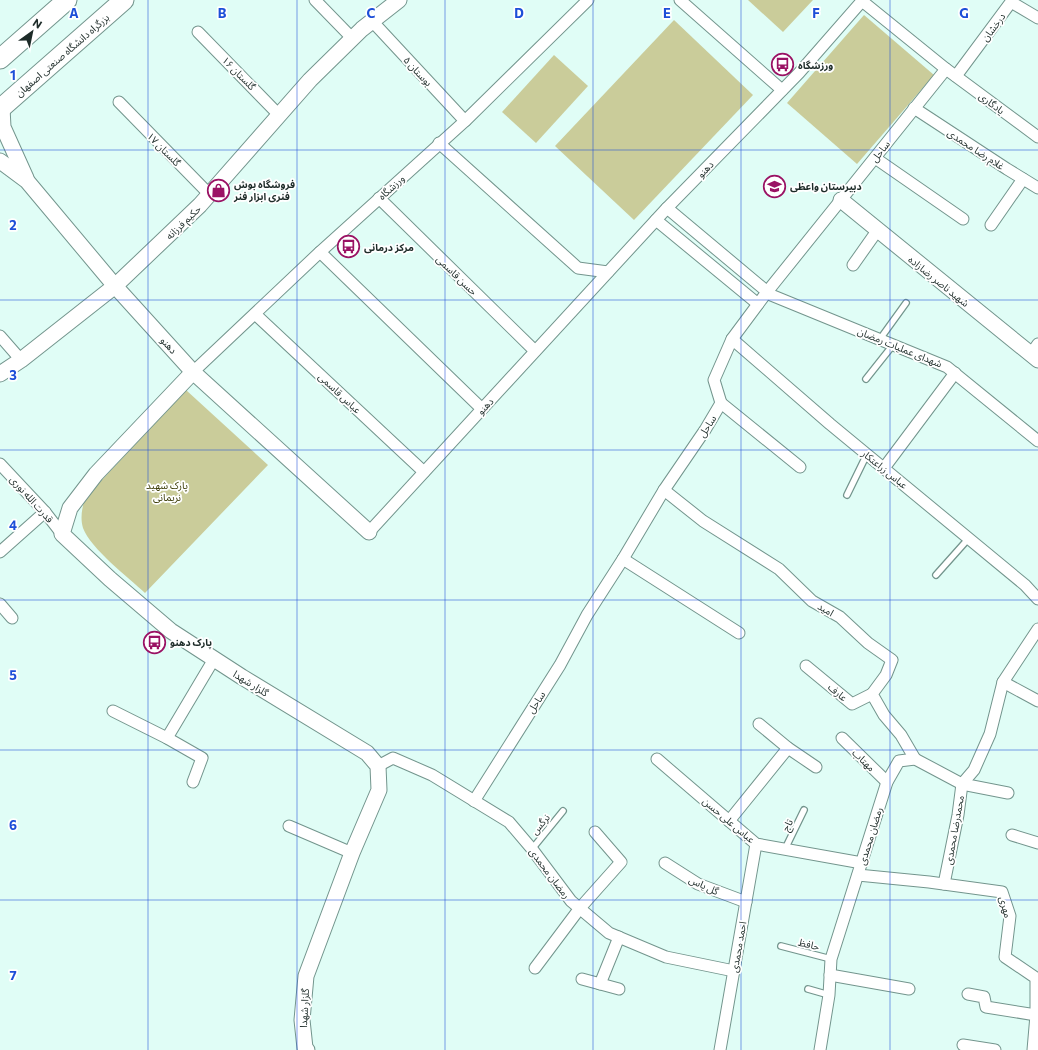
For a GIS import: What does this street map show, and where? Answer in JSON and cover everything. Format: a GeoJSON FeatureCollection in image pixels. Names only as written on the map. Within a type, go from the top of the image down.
{"type":"FeatureCollection","features":[{"type":"Feature","properties":{"kind":"highway"},"geometry":{"type":"LineString","coordinates":[[0,59],[67,0]]}},
{"type":"Feature","properties":{"kind":"highway","name":"بزرگراه دانشگاه صنعتی اصفهان"},"geometry":{"type":"LineString","coordinates":[[1,109],[124,0]]}},
{"type":"Feature","properties":{"kind":"street"},"geometry":{"type":"LineString","coordinates":[[315,0],[352,38]]}},
{"type":"Feature","properties":{"kind":"street","name":"حکیم فرزانه"},"geometry":{"type":"LineString","coordinates":[[0,374],[21,360],[116,286],[210,195],[310,80],[352,38],[399,0]]}},
{"type":"Feature","properties":{"kind":"street","name":"ورزشگاه"},"geometry":{"type":"LineString","coordinates":[[193,372],[320,252],[465,121],[588,0]]}},
{"type":"Feature","properties":{"kind":"street"},"geometry":{"type":"LineString","coordinates":[[680,0],[782,90]]}},
{"type":"Feature","properties":{"kind":"street","name":"دهنو"},"geometry":{"type":"LineString","coordinates":[[0,161],[27,181],[116,286],[193,372],[369,532],[667,208],[782,90],[862,1],[946,69]]}},
{"type":"Feature","properties":{"kind":"street","name":"درخشان"},"geometry":{"type":"LineString","coordinates":[[956,76],[1011,2],[1038,18]]}},
{"type":"Feature","properties":{"kind":"street","name":"بوستان ۵"},"geometry":{"type":"LineString","coordinates":[[372,21],[465,121]]}},
{"type":"Feature","properties":{"kind":"street","name":"گلستان ۱۶"},"geometry":{"type":"LineString","coordinates":[[198,32],[280,114]]}},
{"type":"Feature","properties":{"kind":"street","name":"یادگاری"},"geometry":{"type":"LineString","coordinates":[[946,69],[1038,137]]}},
{"type":"Feature","properties":{"kind":"street","name":"ساحل"},"geometry":{"type":"LineString","coordinates":[[474,801],[560,665],[587,615],[623,559],[664,490],[722,403],[714,380],[732,339],[767,292],[946,69]]}},
{"type":"Feature","properties":{"kind":"street","name":"گلستان ۱۷"},"geometry":{"type":"LineString","coordinates":[[119,102],[210,195]]}},
{"type":"Feature","properties":{"kind":"street","name":"غلام رضا محمدی"},"geometry":{"type":"LineString","coordinates":[[914,108],[1038,188]]}},
{"type":"Feature","properties":{"kind":"street","name":"دهنو"},"geometry":{"type":"LineString","coordinates":[[1,109],[2,129],[27,181]]}},
{"type":"Feature","properties":{"kind":"street"},"geometry":{"type":"LineString","coordinates":[[439,143],[578,268],[608,272]]}},
{"type":"Feature","properties":{"kind":"street"},"geometry":{"type":"LineString","coordinates":[[875,158],[963,219]]}},
{"type":"Feature","properties":{"kind":"street"},"geometry":{"type":"LineString","coordinates":[[991,225],[1023,179]]}},
{"type":"Feature","properties":{"kind":"street","name":"حسن قاسمی"},"geometry":{"type":"LineString","coordinates":[[379,198],[535,351]]}},
{"type":"Feature","properties":{"kind":"street","name":"شهید ناصر رضازاده"},"geometry":{"type":"LineString","coordinates":[[841,200],[877,231],[1036,353]]}},
{"type":"Feature","properties":{"kind":"street","name":"شهدای عملیات رمضان"},"geometry":{"type":"LineString","coordinates":[[667,208],[771,295],[947,367],[1038,441]]}},
{"type":"Feature","properties":{"kind":"street"},"geometry":{"type":"LineString","coordinates":[[656,220],[758,304]]}},
{"type":"Feature","properties":{"kind":"street"},"geometry":{"type":"LineString","coordinates":[[853,265],[877,231]]}},
{"type":"Feature","properties":{"kind":"street"},"geometry":{"type":"LineString","coordinates":[[320,252],[482,409]]}},
{"type":"Feature","properties":{"kind":"street","name":"عباس قاسمی"},"geometry":{"type":"LineString","coordinates":[[255,314],[424,472]]}},
{"type":"Feature","properties":{"kind":"street"},"geometry":{"type":"LineString","coordinates":[[0,336],[21,360]]}},
{"type":"Feature","properties":{"kind":"street","name":"عباس زراعتکار"},"geometry":{"type":"LineString","coordinates":[[732,339],[867,454],[1025,585],[1038,599]]}},
{"type":"Feature","properties":{"kind":"street"},"geometry":{"type":"LineString","coordinates":[[62,534],[70,508],[96,474],[193,372]]}},
{"type":"Feature","properties":{"kind":"street"},"geometry":{"type":"LineString","coordinates":[[884,468],[955,373]]}},
{"type":"Feature","properties":{"kind":"street"},"geometry":{"type":"LineString","coordinates":[[722,403],[800,467]]}},
{"type":"Feature","properties":{"kind":"street","name":"قدرت الله نوری"},"geometry":{"type":"LineString","coordinates":[[0,464],[45,512],[62,534]]}},
{"type":"Feature","properties":{"kind":"street","name":"امید"},"geometry":{"type":"LineString","coordinates":[[664,490],[704,521],[779,569],[812,601],[840,617],[868,644],[892,660],[886,675],[872,694]]}},
{"type":"Feature","properties":{"kind":"street"},"geometry":{"type":"LineString","coordinates":[[0,552],[45,512]]}},
{"type":"Feature","properties":{"kind":"street","name":"گلزار شهدا"},"geometry":{"type":"LineString","coordinates":[[62,534],[110,579],[171,631],[248,682],[367,753],[378,766],[379,790],[352,853],[306,976],[302,1020],[305,1049]]}},
{"type":"Feature","properties":{"kind":"street"},"geometry":{"type":"LineString","coordinates":[[623,559],[739,633]]}},
{"type":"Feature","properties":{"kind":"street"},"geometry":{"type":"LineString","coordinates":[[0,604],[12,618]]}},
{"type":"Feature","properties":{"kind":"street","name":"محمدرضا محمدی"},"geometry":{"type":"LineString","coordinates":[[944,884],[958,816],[962,784],[974,770],[990,734],[1003,682],[1038,628]]}},
{"type":"Feature","properties":{"kind":"street"},"geometry":{"type":"LineString","coordinates":[[167,738],[214,659]]}},
{"type":"Feature","properties":{"kind":"street","name":"عارف"},"geometry":{"type":"LineString","coordinates":[[806,666],[852,704],[872,694]]}},
{"type":"Feature","properties":{"kind":"street"},"geometry":{"type":"LineString","coordinates":[[1003,682],[1038,701]]}},
{"type":"Feature","properties":{"kind":"street"},"geometry":{"type":"LineString","coordinates":[[872,694],[884,715],[901,735],[915,759],[962,784],[1008,793]]}},
{"type":"Feature","properties":{"kind":"street"},"geometry":{"type":"LineString","coordinates":[[114,711],[202,758],[193,782]]}},
{"type":"Feature","properties":{"kind":"street"},"geometry":{"type":"LineString","coordinates":[[759,724],[788,748],[816,767]]}},
{"type":"Feature","properties":{"kind":"street","name":"مهتاب"},"geometry":{"type":"LineString","coordinates":[[842,738],[887,782]]}},
{"type":"Feature","properties":{"kind":"street"},"geometry":{"type":"LineString","coordinates":[[729,821],[788,748]]}},
{"type":"Feature","properties":{"kind":"street","name":"رمضان محمدی"},"geometry":{"type":"LineString","coordinates":[[378,766],[393,758],[432,775],[509,822],[532,848],[571,901],[609,933],[666,957],[734,971]]}},
{"type":"Feature","properties":{"kind":"street","name":"عباس علی حسن"},"geometry":{"type":"LineString","coordinates":[[657,759],[756,844],[862,863]]}},
{"type":"Feature","properties":{"kind":"street","name":"رمضان محمدی"},"geometry":{"type":"LineString","coordinates":[[820,1050],[829,995],[832,959],[887,782],[899,762],[915,759]]}},
{"type":"Feature","properties":{"kind":"street"},"geometry":{"type":"LineString","coordinates":[[289,826],[352,853]]}},
{"type":"Feature","properties":{"kind":"street"},"geometry":{"type":"LineString","coordinates":[[535,968],[580,908],[621,862],[595,832]]}},
{"type":"Feature","properties":{"kind":"street"},"geometry":{"type":"LineString","coordinates":[[1012,835],[1038,843]]}},
{"type":"Feature","properties":{"kind":"street","name":"احمد محمدی"},"geometry":{"type":"LineString","coordinates":[[720,1050],[756,844]]}},
{"type":"Feature","properties":{"kind":"street","name":"گل یاس"},"geometry":{"type":"LineString","coordinates":[[665,863],[698,884],[746,902]]}},
{"type":"Feature","properties":{"kind":"street","name":"مهری"},"geometry":{"type":"LineString","coordinates":[[858,874],[1002,892],[1010,916],[1005,957],[1036,978],[1036,1016],[1033,1050]]}},
{"type":"Feature","properties":{"kind":"street"},"geometry":{"type":"LineString","coordinates":[[600,984],[619,937]]}},
{"type":"Feature","properties":{"kind":"street"},"geometry":{"type":"LineString","coordinates":[[830,975],[909,989]]}},
{"type":"Feature","properties":{"kind":"street"},"geometry":{"type":"LineString","coordinates":[[582,980],[619,989]]}},
{"type":"Feature","properties":{"kind":"street"},"geometry":{"type":"LineString","coordinates":[[968,994],[984,997],[986,1007],[1036,1016]]}},
{"type":"Feature","properties":{"kind":"street"},"geometry":{"type":"LineString","coordinates":[[963,1045],[995,1050]]}},
{"type":"Feature","properties":{"kind":"lane"},"geometry":{"type":"LineString","coordinates":[[880,339],[906,303]]}},
{"type":"Feature","properties":{"kind":"lane"},"geometry":{"type":"LineString","coordinates":[[866,379],[893,345]]}},
{"type":"Feature","properties":{"kind":"lane"},"geometry":{"type":"LineString","coordinates":[[847,495],[867,454]]}},
{"type":"Feature","properties":{"kind":"lane"},"geometry":{"type":"LineString","coordinates":[[936,575],[969,538]]}},
{"type":"Feature","properties":{"kind":"lane","name":"تاج"},"geometry":{"type":"LineString","coordinates":[[785,849],[804,810]]}},
{"type":"Feature","properties":{"kind":"lane","name":"نرگس"},"geometry":{"type":"LineString","coordinates":[[532,848],[563,811]]}},
{"type":"Feature","properties":{"kind":"lane","name":"حافظ"},"geometry":{"type":"LineString","coordinates":[[781,946],[832,959]]}},
{"type":"Feature","properties":{"kind":"lane"},"geometry":{"type":"LineString","coordinates":[[808,989],[829,995]]}},
{"type":"Feature","properties":{"kind":"green space"},"geometry":{"type":"Polygon","coordinates":[[[748,0],[813,0],[783,32],[748,0]]]}},
{"type":"Feature","properties":{"kind":"green space"},"geometry":{"type":"Polygon","coordinates":[[[864,15],[934,75],[857,164],[787,103],[864,15]]]}},
{"type":"Feature","properties":{"kind":"green space"},"geometry":{"type":"Polygon","coordinates":[[[674,20],[753,95],[634,220],[555,146],[674,20]]]}},
{"type":"Feature","properties":{"kind":"green space"},"geometry":{"type":"Polygon","coordinates":[[[554,55],[588,86],[536,143],[502,112],[554,55]]]}},
{"type":"Feature","properties":{"kind":"green space","name":"پارک شهید نریمانی"},"geometry":{"type":"Polygon","coordinates":[[[186,390],[268,465],[145,593],[102,554],[87,536],[82,524],[83,506],[85,498],[186,390]]]}},
{"type":"Feature","properties":{"kind":"place","name":"ورزشگاه"},"geometry":{"type":"Point","coordinates":[783,65]}},
{"type":"Feature","properties":{"kind":"place","name":"دبیرستان واعظی"},"geometry":{"type":"Point","coordinates":[775,186]}},
{"type":"Feature","properties":{"kind":"place","name":"فروشگاه بوش فنری ابزار فنر"},"geometry":{"type":"Point","coordinates":[218,190]}},
{"type":"Feature","properties":{"kind":"place","name":"مرکز درمانی"},"geometry":{"type":"Point","coordinates":[348,247]}},
{"type":"Feature","properties":{"kind":"place","name":"پارک دهنو"},"geometry":{"type":"Point","coordinates":[155,642]}}]}
